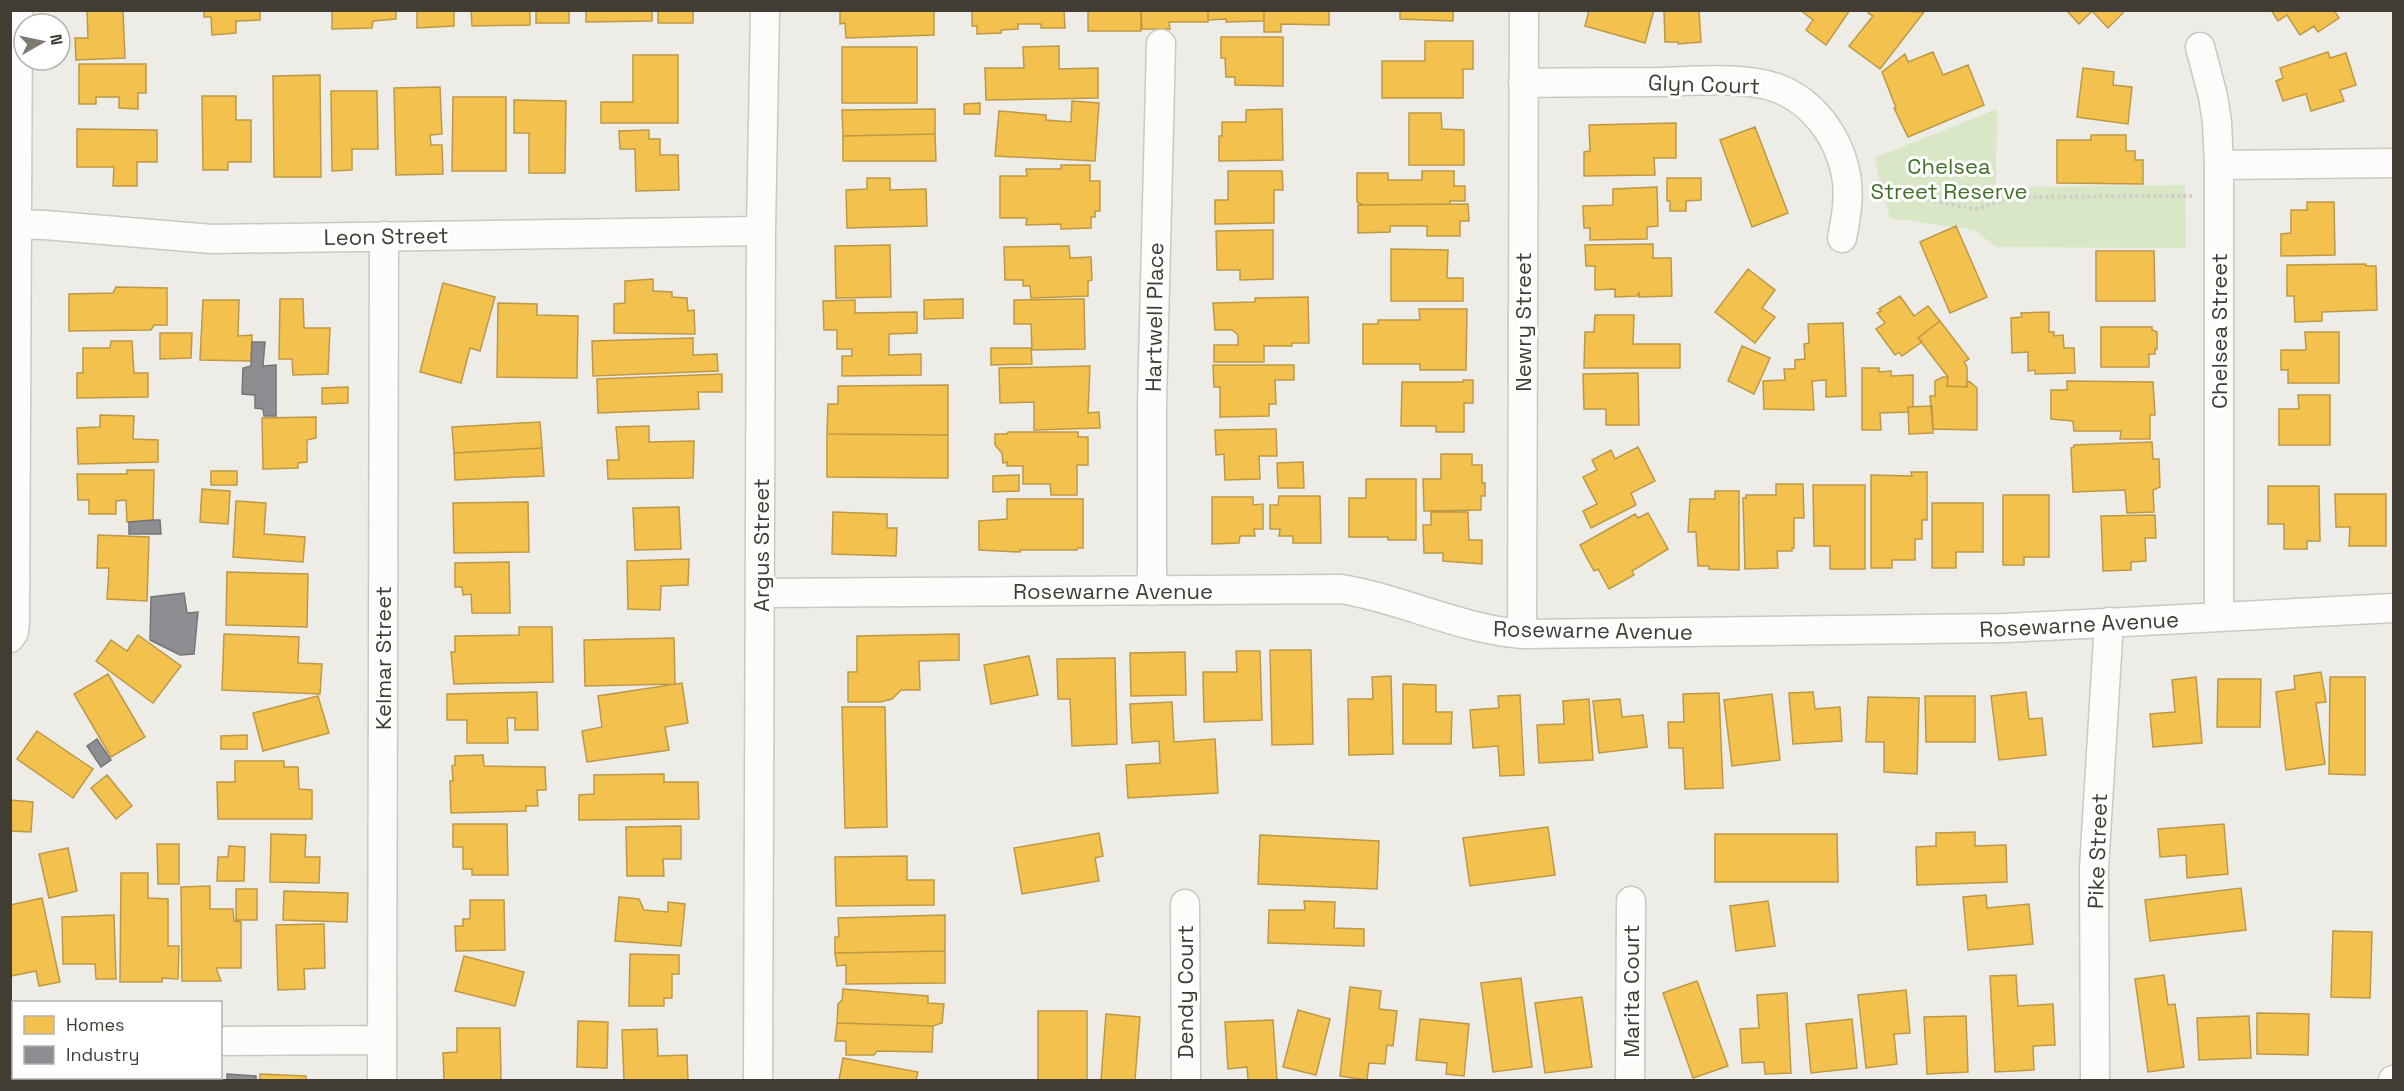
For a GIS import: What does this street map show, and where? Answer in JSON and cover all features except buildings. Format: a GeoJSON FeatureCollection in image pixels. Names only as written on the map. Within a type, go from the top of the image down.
{"type":"FeatureCollection","features":[{"type":"Feature","properties":{"kind":"street"},"geometry":{"type":"LineString","coordinates":[[10,638],[14,633],[15,622],[14,224],[18,10]]}},
{"type":"Feature","properties":{"kind":"street","name":"Argus Street"},"geometry":{"type":"LineString","coordinates":[[758,1080],[761,231],[765,10]]}},
{"type":"Feature","properties":{"kind":"street","name":"Newry Street"},"geometry":{"type":"LineString","coordinates":[[1522,634],[1524,10]]}},
{"type":"Feature","properties":{"kind":"street","name":"Hartwell Place"},"geometry":{"type":"LineString","coordinates":[[1152,591],[1152,405],[1161,44]]}},
{"type":"Feature","properties":{"kind":"street","name":"Chelsea Street"},"geometry":{"type":"LineString","coordinates":[[2200,47],[2213,96],[2217,122],[2220,193],[2218,617]]}},
{"type":"Feature","properties":{"kind":"street","name":"Glyn Court"},"geometry":{"type":"LineString","coordinates":[[1523,83],[1734,81],[1756,82],[1777,87],[1814,111],[1827,128],[1838,150],[1848,190],[1842,238]]}},
{"type":"Feature","properties":{"kind":"street"},"geometry":{"type":"LineString","coordinates":[[2219,165],[2394,163]]}},
{"type":"Feature","properties":{"kind":"street","name":"Leon Street"},"geometry":{"type":"LineString","coordinates":[[14,224],[212,239],[761,231]]}},
{"type":"Feature","properties":{"kind":"street","name":"Kelmar Street"},"geometry":{"type":"LineString","coordinates":[[382,1080],[384,236]]}},
{"type":"Feature","properties":{"kind":"street","name":"Rosewarne Avenue"},"geometry":{"type":"LineString","coordinates":[[761,593],[1341,589],[1364,592],[1471,626],[1496,632],[1522,634],[1995,628],[2394,608]]}},
{"type":"Feature","properties":{"kind":"street","name":"Pike Street"},"geometry":{"type":"LineString","coordinates":[[2094,1080],[2094,868],[2109,622]]}},
{"type":"Feature","properties":{"kind":"street","name":"Marita Court"},"geometry":{"type":"LineString","coordinates":[[1630,1080],[1631,901]]}},
{"type":"Feature","properties":{"kind":"street","name":"Dendy Court"},"geometry":{"type":"LineString","coordinates":[[1185,904],[1186,1080]]}},
{"type":"Feature","properties":{"kind":"street"},"geometry":{"type":"LineString","coordinates":[[222,1041],[382,1040]]}},
{"type":"Feature","properties":{"kind":"path"},"geometry":{"type":"LineString","coordinates":[[1877,182],[1937,202],[1977,209],[2011,198],[2204,196],[2220,193]]}},
{"type":"Feature","properties":{"kind":"green space","name":"Chelsea Street Reserve"},"geometry":{"type":"Polygon","coordinates":[[[1997,109],[1996,187],[2185,185],[2186,248],[1996,247],[1974,230],[1890,218],[1874,158],[1997,109]]]}}]}
